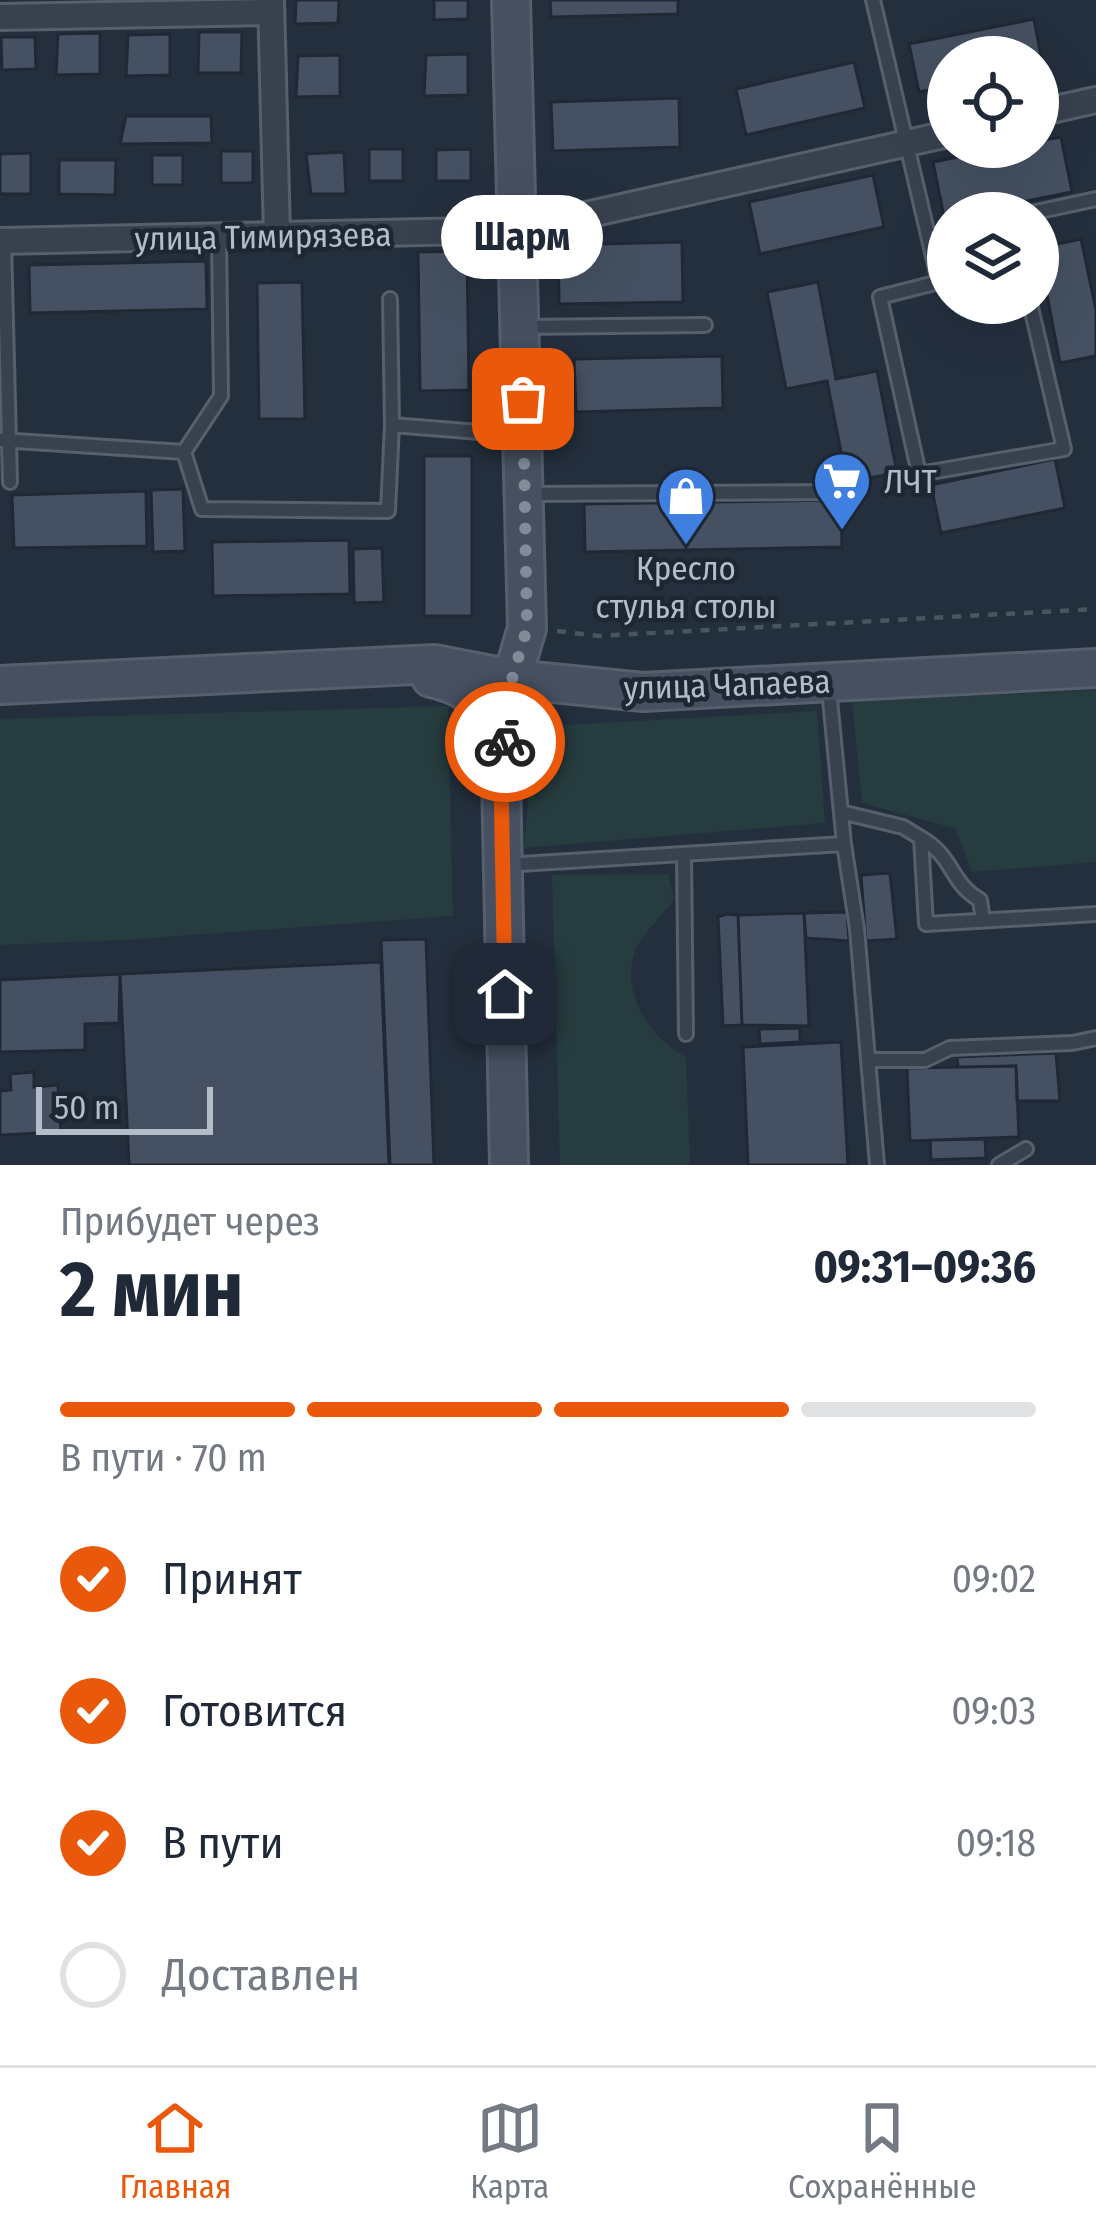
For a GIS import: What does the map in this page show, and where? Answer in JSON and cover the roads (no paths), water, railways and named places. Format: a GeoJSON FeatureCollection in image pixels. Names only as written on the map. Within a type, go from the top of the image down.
{"type":"FeatureCollection","features":[{"type":"Feature","properties":{"kind":"main road"},"geometry":{"type":"LineString","coordinates":[[509,1165],[501,778],[512,679],[527,628],[511,0]]}},
{"type":"Feature","properties":{"kind":"main road","name":"улица Чапаева"},"geometry":{"type":"LineString","coordinates":[[0,685],[435,664],[512,679],[643,692],[1096,668]]}},
{"type":"Feature","properties":{"kind":"main road"},"geometry":{"type":"LineString","coordinates":[[325,670],[433,678],[462,686],[490,721],[501,778]]}},
{"type":"Feature","properties":{"kind":"street"},"geometry":{"type":"LineString","coordinates":[[0,17],[271,6],[277,235]]}},
{"type":"Feature","properties":{"kind":"street"},"geometry":{"type":"LineString","coordinates":[[1059,108],[1096,100]]}},
{"type":"Feature","properties":{"kind":"street","name":"улица Тимирязева"},"geometry":{"type":"LineString","coordinates":[[2,240],[519,230],[927,139]]}},
{"type":"Feature","properties":{"kind":"lane"},"geometry":{"type":"LineString","coordinates":[[873,0],[927,232]]}},
{"type":"Feature","properties":{"kind":"lane"},"geometry":{"type":"LineString","coordinates":[[1059,207],[1096,199]]}},
{"type":"Feature","properties":{"kind":"lane"},"geometry":{"type":"LineString","coordinates":[[184,452],[220,396],[219,236]]}},
{"type":"Feature","properties":{"kind":"lane"},"geometry":{"type":"LineString","coordinates":[[2,240],[4,440],[10,482]]}},
{"type":"Feature","properties":{"kind":"lane"},"geometry":{"type":"LineString","coordinates":[[927,285],[880,297],[919,474],[1064,448],[1035,324]]}},
{"type":"Feature","properties":{"kind":"lane"},"geometry":{"type":"LineString","coordinates":[[184,452],[202,509],[388,511],[390,298]]}},
{"type":"Feature","properties":{"kind":"lane"},"geometry":{"type":"LineString","coordinates":[[521,327],[705,325]]}},
{"type":"Feature","properties":{"kind":"lane"},"geometry":{"type":"LineString","coordinates":[[392,425],[524,435]]}},
{"type":"Feature","properties":{"kind":"lane"},"geometry":{"type":"LineString","coordinates":[[4,440],[184,452]]}},
{"type":"Feature","properties":{"kind":"lane"},"geometry":{"type":"LineString","coordinates":[[525,494],[849,492]]}},
{"type":"Feature","properties":{"kind":"lane"},"geometry":{"type":"LineString","coordinates":[[829,682],[878,1165]]}},
{"type":"Feature","properties":{"kind":"lane"},"geometry":{"type":"LineString","coordinates":[[841,812],[902,827],[944,852],[961,889],[980,900],[983,920]]}},
{"type":"Feature","properties":{"kind":"lane"},"geometry":{"type":"LineString","coordinates":[[921,838],[926,924],[1096,914]]}},
{"type":"Feature","properties":{"kind":"lane"},"geometry":{"type":"LineString","coordinates":[[502,865],[844,844]]}},
{"type":"Feature","properties":{"kind":"lane"},"geometry":{"type":"LineString","coordinates":[[684,854],[686,1034]]}},
{"type":"Feature","properties":{"kind":"lane"},"geometry":{"type":"LineString","coordinates":[[868,1060],[925,1060],[950,1048],[1096,1038]]}},
{"type":"Feature","properties":{"kind":"lane"},"geometry":{"type":"LineString","coordinates":[[1000,1165],[1026,1149]]}},
{"type":"Feature","properties":{"kind":"place","name":"Шарм"},"geometry":{"type":"Point","coordinates":[523,399]}},
{"type":"Feature","properties":{"kind":"place","name":"ЛЧТ"},"geometry":{"type":"Point","coordinates":[842,532]}},
{"type":"Feature","properties":{"kind":"place","name":"Кресло стулья столы"},"geometry":{"type":"Point","coordinates":[686,547]}}]}
